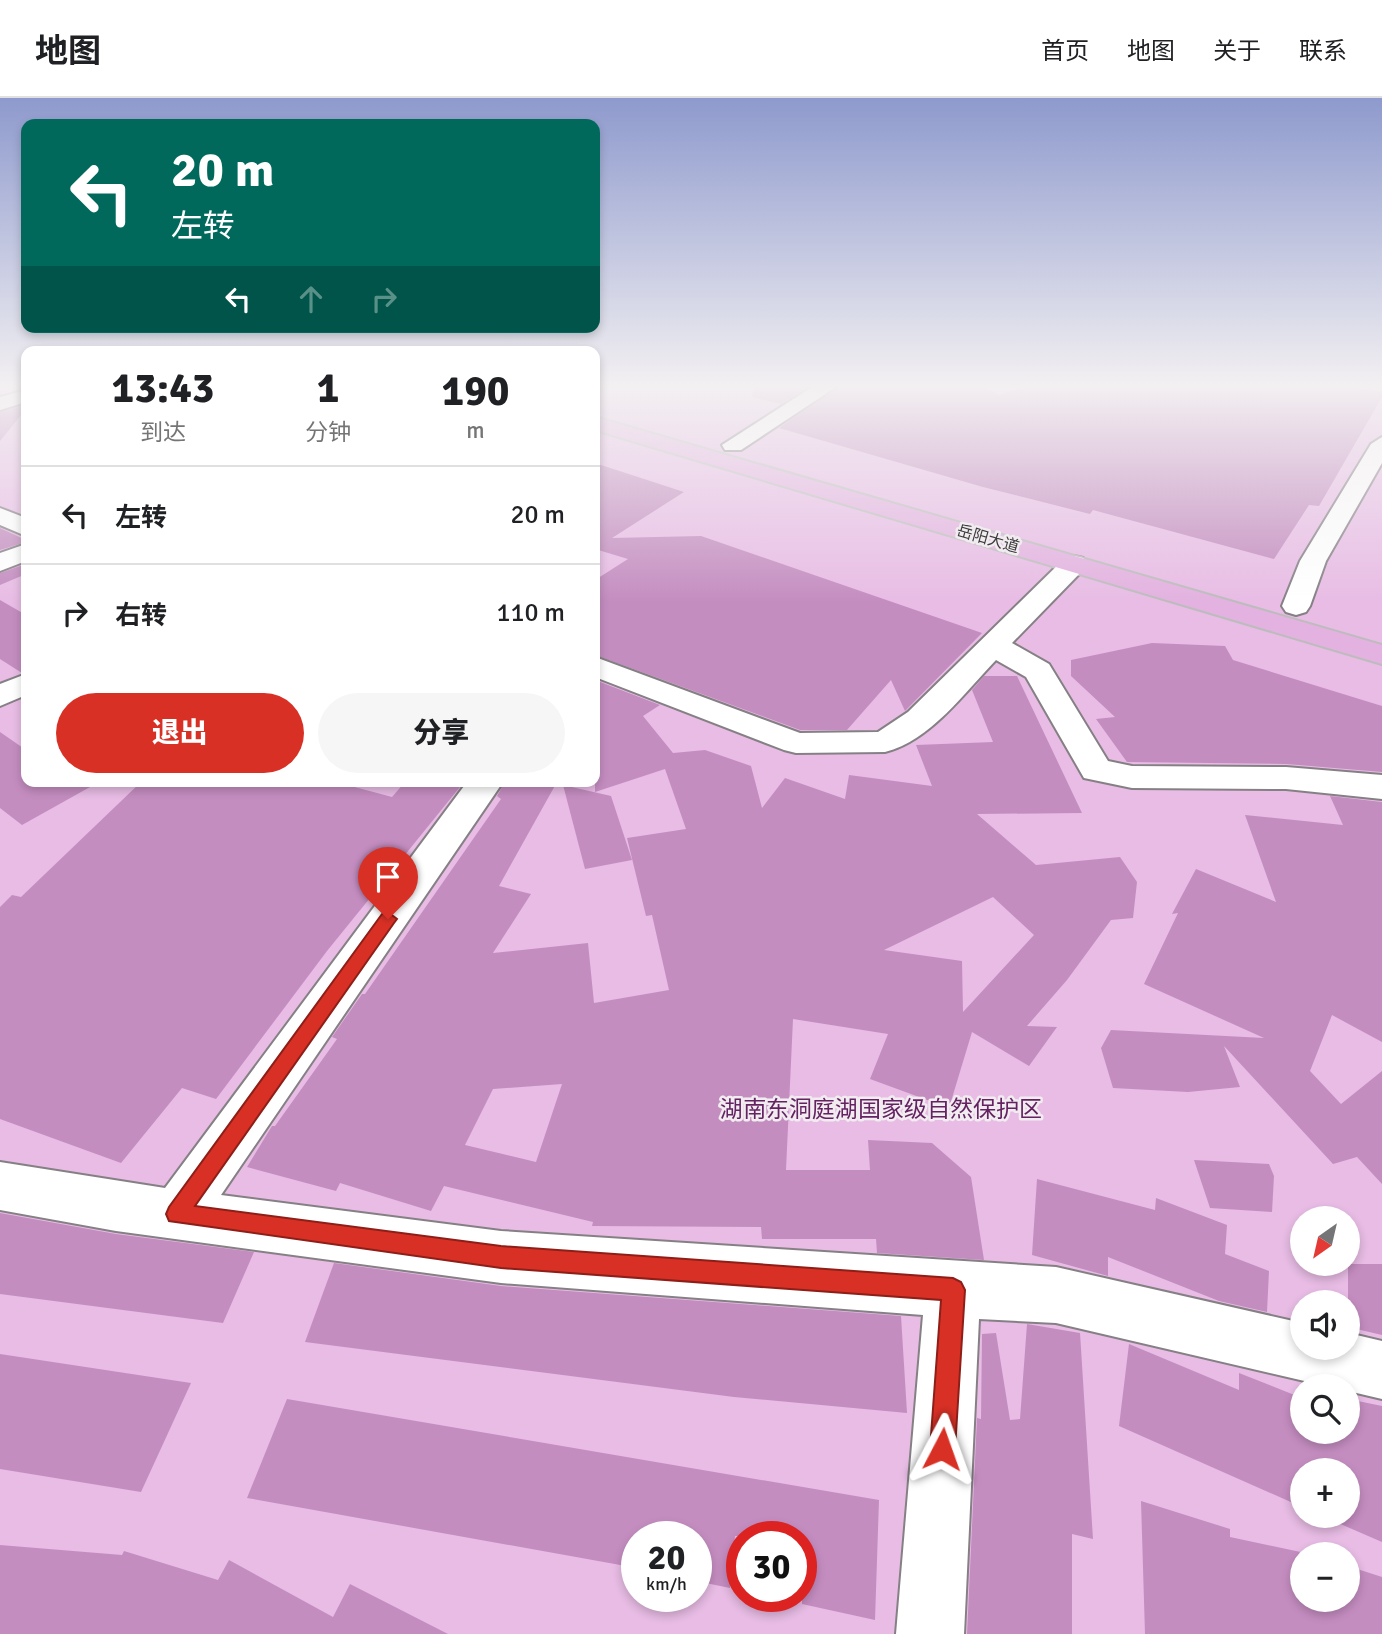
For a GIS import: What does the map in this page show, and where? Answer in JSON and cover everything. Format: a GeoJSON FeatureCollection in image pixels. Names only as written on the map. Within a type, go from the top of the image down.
{"type":"FeatureCollection","features":[{"type":"Feature","properties":{"kind":"main road","name":"岳阳大道"},"geometry":{"type":"LineString","coordinates":[[716,459],[1382,655]]}},
{"type":"Feature","properties":{"kind":"main road","name":"岳阳大道"},"geometry":{"type":"LineString","coordinates":[[784,459],[1382,630]]}},
{"type":"Feature","properties":{"kind":"street"},"geometry":{"type":"LineString","coordinates":[[1296,606],[1313,561],[1373,459]]}},
{"type":"Feature","properties":{"kind":"street"},"geometry":{"type":"LineString","coordinates":[[0,515],[21,526]]}},
{"type":"Feature","properties":{"kind":"street"},"geometry":{"type":"LineString","coordinates":[[0,563],[21,554]]}},
{"type":"Feature","properties":{"kind":"street"},"geometry":{"type":"LineString","coordinates":[[600,668],[796,743],[885,742],[920,719],[1074,564]]}},
{"type":"Feature","properties":{"kind":"street"},"geometry":{"type":"LineString","coordinates":[[996,643],[1010,657],[1038,671],[1096,770],[1132,777],[1286,778],[1382,787]]}},
{"type":"Feature","properties":{"kind":"street"},"geometry":{"type":"LineString","coordinates":[[0,696],[21,686]]}},
{"type":"Feature","properties":{"kind":"street"},"geometry":{"type":"LineString","coordinates":[[177,1214],[482,787]]}},
{"type":"Feature","properties":{"kind":"street"},"geometry":{"type":"LineString","coordinates":[[0,1186],[177,1214],[501,1257],[1056,1295],[1382,1370]]}},
{"type":"Feature","properties":{"kind":"street"},"geometry":{"type":"LineString","coordinates":[[930,1634],[953,1290]]}},
{"type":"Feature","properties":{"kind":"green space","name":"湖南东洞庭湖国家级自然保护区"},"geometry":{"type":"Polygon","coordinates":[[[0,459],[21,459],[21,787],[600,787],[600,459],[1382,459],[1382,1634],[0,1634],[0,459]]]}},
{"type":"Feature","properties":{"kind":"building"},"geometry":{"type":"Polygon","coordinates":[[[885,459],[1346,459],[1319,506],[1309,505],[1274,559],[1093,510],[1090,514],[885,459]]]}},
{"type":"Feature","properties":{"kind":"building"},"geometry":{"type":"Polygon","coordinates":[[[600,465],[684,492],[612,538],[701,536],[982,633],[905,711],[891,680],[847,730],[800,730],[600,657],[600,577],[628,559],[600,551],[600,465]]]}},
{"type":"Feature","properties":{"kind":"building"},"geometry":{"type":"Polygon","coordinates":[[[0,528],[21,538],[21,544],[0,550],[0,528]]]}},
{"type":"Feature","properties":{"kind":"building"},"geometry":{"type":"Polygon","coordinates":[[[21,566],[21,576],[0,585],[0,573],[21,566]]]}},
{"type":"Feature","properties":{"kind":"building"},"geometry":{"type":"Polygon","coordinates":[[[0,600],[21,612],[21,672],[0,659],[0,600]]]}},
{"type":"Feature","properties":{"kind":"building"},"geometry":{"type":"Polygon","coordinates":[[[1152,643],[1225,646],[1233,660],[1382,706],[1382,772],[1286,764],[1127,762],[1096,719],[1115,717],[1071,676],[1071,660],[1152,643]]]}},
{"type":"Feature","properties":{"kind":"building"},"geometry":{"type":"Polygon","coordinates":[[[984,676],[1017,676],[1082,813],[977,814],[1036,865],[1120,857],[1137,882],[1133,918],[1111,920],[1067,980],[1027,1026],[1057,1027],[1029,1066],[972,1032],[949,1108],[870,1079],[888,1034],[793,1019],[786,1170],[870,1170],[868,1140],[932,1143],[971,1177],[984,1260],[877,1253],[876,1239],[762,1239],[761,1227],[592,1226],[593,1222],[444,1186],[431,1211],[340,1183],[336,1191],[247,1167],[272,1126],[275,1126],[337,1039],[332,1037],[501,799],[497,796],[502,787],[554,787],[499,886],[531,894],[493,953],[588,943],[594,1003],[669,990],[652,915],[646,916],[627,838],[686,829],[665,769],[595,792],[595,787],[600,787],[600,682],[660,705],[643,716],[673,753],[705,750],[751,766],[762,808],[785,778],[845,799],[849,775],[932,786],[916,745],[993,742],[972,690],[984,676]],[[993,897],[884,950],[962,961],[963,1012],[1034,935],[993,897]],[[562,1084],[493,1089],[465,1145],[536,1162],[562,1084]]]}},
{"type":"Feature","properties":{"kind":"building"},"geometry":{"type":"Polygon","coordinates":[[[0,732],[21,747],[21,787],[90,787],[22,825],[0,808],[0,732]]]}},
{"type":"Feature","properties":{"kind":"building"},"geometry":{"type":"Polygon","coordinates":[[[136,787],[355,787],[392,797],[401,787],[460,787],[327,951],[216,1099],[182,1088],[121,1163],[0,1119],[0,907],[12,895],[21,897],[136,787]]]}},
{"type":"Feature","properties":{"kind":"building"},"geometry":{"type":"Polygon","coordinates":[[[564,787],[611,796],[632,860],[585,869],[564,787]]]}},
{"type":"Feature","properties":{"kind":"building"},"geometry":{"type":"Polygon","coordinates":[[[1330,796],[1382,802],[1382,1042],[1332,1015],[1310,1071],[1341,1104],[1382,1071],[1382,1184],[1357,1157],[1333,1164],[1224,1046],[1240,1087],[1188,1092],[1113,1088],[1101,1048],[1111,1030],[1264,1038],[1144,984],[1178,913],[1172,914],[1196,869],[1276,902],[1245,815],[1343,825],[1330,796]]]}},
{"type":"Feature","properties":{"kind":"building"},"geometry":{"type":"Polygon","coordinates":[[[1194,1160],[1269,1164],[1274,1176],[1272,1212],[1210,1208],[1194,1160]]]}},
{"type":"Feature","properties":{"kind":"building"},"geometry":{"type":"Polygon","coordinates":[[[1037,1179],[1155,1210],[1156,1198],[1227,1225],[1225,1254],[1269,1271],[1267,1312],[1219,1301],[1108,1257],[1108,1276],[1032,1255],[1037,1179]]]}},
{"type":"Feature","properties":{"kind":"building"},"geometry":{"type":"Polygon","coordinates":[[[0,1213],[116,1234],[254,1252],[223,1323],[0,1294],[0,1213]]]}},
{"type":"Feature","properties":{"kind":"building"},"geometry":{"type":"Polygon","coordinates":[[[334,1263],[501,1286],[901,1316],[907,1413],[734,1397],[305,1342],[334,1263]]]}},
{"type":"Feature","properties":{"kind":"building"},"geometry":{"type":"Polygon","coordinates":[[[1360,1264],[1382,1264],[1382,1335],[1360,1330],[1360,1290],[1348,1290],[1348,1276],[1360,1276],[1360,1264]]]}},
{"type":"Feature","properties":{"kind":"building"},"geometry":{"type":"Polygon","coordinates":[[[1027,1324],[1080,1333],[1093,1539],[1072,1534],[1072,1634],[967,1634],[977,1418],[981,1419],[982,1334],[996,1333],[1010,1420],[1020,1419],[1027,1324]]]}},
{"type":"Feature","properties":{"kind":"building"},"geometry":{"type":"Polygon","coordinates":[[[1129,1344],[1239,1390],[1239,1373],[1290,1393],[1290,1444],[1360,1444],[1360,1401],[1382,1406],[1382,1542],[1350,1528],[1360,1528],[1360,1458],[1290,1458],[1290,1502],[1119,1426],[1129,1344]]]}},
{"type":"Feature","properties":{"kind":"building"},"geometry":{"type":"Polygon","coordinates":[[[0,1354],[191,1383],[141,1492],[0,1469],[0,1354]]]}},
{"type":"Feature","properties":{"kind":"building"},"geometry":{"type":"Polygon","coordinates":[[[287,1399],[879,1500],[875,1620],[817,1607],[817,1521],[726,1521],[726,1587],[712,1584],[712,1521],[621,1521],[621,1565],[247,1498],[287,1399]]]}},
{"type":"Feature","properties":{"kind":"building"},"geometry":{"type":"Polygon","coordinates":[[[1141,1501],[1230,1529],[1230,1537],[1290,1550],[1290,1612],[1360,1612],[1360,1570],[1382,1577],[1382,1634],[1145,1634],[1141,1501]]]}},
{"type":"Feature","properties":{"kind":"building"},"geometry":{"type":"Polygon","coordinates":[[[0,1545],[122,1555],[124,1551],[218,1580],[229,1560],[333,1617],[350,1584],[448,1634],[0,1634],[0,1545]]]}},
{"type":"Feature","properties":{"kind":"route"},"geometry":{"type":"LineString","coordinates":[[388,919],[177,1214],[501,1257],[953,1290],[942,1449]]}}]}
